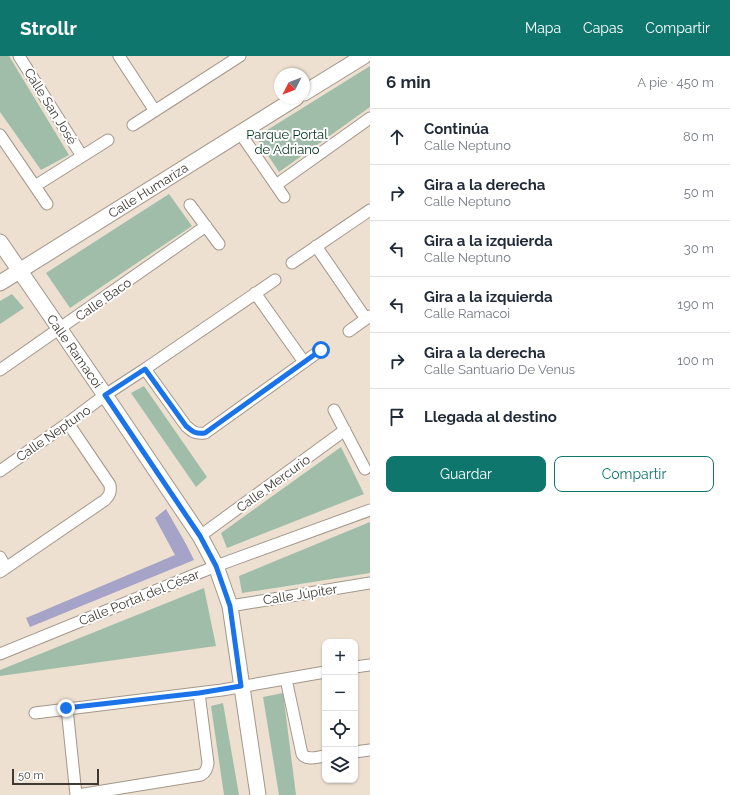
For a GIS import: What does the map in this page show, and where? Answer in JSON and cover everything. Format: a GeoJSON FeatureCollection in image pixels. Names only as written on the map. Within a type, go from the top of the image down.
{"type":"FeatureCollection","features":[{"type":"Feature","properties":{"kind":"street","name":"Calle San José"},"geometry":{"type":"LineString","coordinates":[[19,56],[82,156]]}},
{"type":"Feature","properties":{"kind":"street"},"geometry":{"type":"LineString","coordinates":[[119,56],[154,111]]}},
{"type":"Feature","properties":{"kind":"street"},"geometry":{"type":"LineString","coordinates":[[133,125],[240,56]]}},
{"type":"Feature","properties":{"kind":"street"},"geometry":{"type":"LineString","coordinates":[[310,89],[360,57]]}},
{"type":"Feature","properties":{"kind":"street","name":"Calle Humariza"},"geometry":{"type":"LineString","coordinates":[[0,283],[286,104]]}},
{"type":"Feature","properties":{"kind":"street"},"geometry":{"type":"LineString","coordinates":[[276,185],[370,118]]}},
{"type":"Feature","properties":{"kind":"street"},"geometry":{"type":"LineString","coordinates":[[240,133],[284,197]]}},
{"type":"Feature","properties":{"kind":"street"},"geometry":{"type":"LineString","coordinates":[[0,135],[47,204]]}},
{"type":"Feature","properties":{"kind":"street","name":"Calle San José"},"geometry":{"type":"LineString","coordinates":[[35,186],[108,140]]}},
{"type":"Feature","properties":{"kind":"street"},"geometry":{"type":"LineString","coordinates":[[190,204],[219,244]]}},
{"type":"Feature","properties":{"kind":"street"},"geometry":{"type":"LineString","coordinates":[[292,263],[370,210]]}},
{"type":"Feature","properties":{"kind":"street","name":"Calle Baco"},"geometry":{"type":"LineString","coordinates":[[0,370],[206,226]]}},
{"type":"Feature","properties":{"kind":"street","name":"Calle Ramacoi"},"geometry":{"type":"LineString","coordinates":[[0,242],[200,536],[216,566],[230,606],[258,795]]}},
{"type":"Feature","properties":{"kind":"street"},"geometry":{"type":"LineString","coordinates":[[316,246],[368,318],[349,331]]}},
{"type":"Feature","properties":{"kind":"street","name":"Calle Neptuno"},"geometry":{"type":"LineString","coordinates":[[0,471],[68,424],[105,395],[274,280]]}},
{"type":"Feature","properties":{"kind":"street"},"geometry":{"type":"LineString","coordinates":[[255,293],[304,362]]}},
{"type":"Feature","properties":{"kind":"street"},"geometry":{"type":"LineString","coordinates":[[145,369],[186,426],[198,434],[205,433],[321,350]]}},
{"type":"Feature","properties":{"kind":"street"},"geometry":{"type":"LineString","coordinates":[[334,410],[365,469]]}},
{"type":"Feature","properties":{"kind":"street"},"geometry":{"type":"LineString","coordinates":[[0,558],[3,570],[109,496],[111,492],[110,486],[68,424]]}},
{"type":"Feature","properties":{"kind":"street","name":"Calle Mercurio"},"geometry":{"type":"LineString","coordinates":[[200,536],[345,430]]}},
{"type":"Feature","properties":{"kind":"street","name":"Calle Portal del César"},"geometry":{"type":"LineString","coordinates":[[0,654],[216,566],[370,510]]}},
{"type":"Feature","properties":{"kind":"street","name":"Calle Júpiter"},"geometry":{"type":"LineString","coordinates":[[230,606],[370,583]]}},
{"type":"Feature","properties":{"kind":"street"},"geometry":{"type":"LineString","coordinates":[[358,667],[370,665]]}},
{"type":"Feature","properties":{"kind":"street"},"geometry":{"type":"LineString","coordinates":[[35,713],[66,708],[199,693],[322,673]]}},
{"type":"Feature","properties":{"kind":"street"},"geometry":{"type":"LineString","coordinates":[[286,679],[302,754],[304,757],[308,758],[322,756]]}},
{"type":"Feature","properties":{"kind":"street"},"geometry":{"type":"LineString","coordinates":[[66,708],[77,795],[205,773],[208,763],[199,693]]}},
{"type":"Feature","properties":{"kind":"street"},"geometry":{"type":"LineString","coordinates":[[358,752],[370,750]]}},
{"type":"Feature","properties":{"kind":"green space"},"geometry":{"type":"Polygon","coordinates":[[[0,56],[9,56],[69,155],[41,170],[0,112],[0,56]]]}},
{"type":"Feature","properties":{"kind":"green space","name":"Parque Portal de Adriano"},"geometry":{"type":"Polygon","coordinates":[[[370,66],[370,107],[279,172],[256,137],[370,66]]]}},
{"type":"Feature","properties":{"kind":"green space"},"geometry":{"type":"Polygon","coordinates":[[[169,194],[192,226],[70,308],[46,273],[169,194]]]}},
{"type":"Feature","properties":{"kind":"green space"},"geometry":{"type":"Polygon","coordinates":[[[12,294],[24,308],[0,324],[0,301],[12,294]]]}},
{"type":"Feature","properties":{"kind":"green space"},"geometry":{"type":"Polygon","coordinates":[[[144,386],[207,477],[196,487],[131,393],[144,386]]]}},
{"type":"Feature","properties":{"kind":"green space"},"geometry":{"type":"Polygon","coordinates":[[[341,447],[364,494],[227,548],[221,533],[341,447]]]}},
{"type":"Feature","properties":{"kind":"green space"},"geometry":{"type":"Polygon","coordinates":[[[370,522],[370,573],[242,593],[239,576],[370,522]]]}},
{"type":"Feature","properties":{"kind":"green space"},"geometry":{"type":"Polygon","coordinates":[[[204,588],[216,646],[0,676],[0,670],[204,588]]]}},
{"type":"Feature","properties":{"kind":"green space"},"geometry":{"type":"Polygon","coordinates":[[[283,693],[296,795],[279,795],[263,697],[283,693]]]}},
{"type":"Feature","properties":{"kind":"green space"},"geometry":{"type":"Polygon","coordinates":[[[223,703],[239,795],[224,795],[211,706],[223,703]]]}},
{"type":"Feature","properties":{"kind":"building"},"geometry":{"type":"Polygon","coordinates":[[[166,509],[194,560],[30,627],[26,618],[175,555],[155,518],[166,509]]]}},
{"type":"Feature","properties":{"kind":"route"},"geometry":{"type":"LineString","coordinates":[[66,708],[199,693],[241,686],[230,606],[216,566],[200,536],[105,395],[145,369],[186,426],[198,434],[205,433],[321,350]]}}]}
